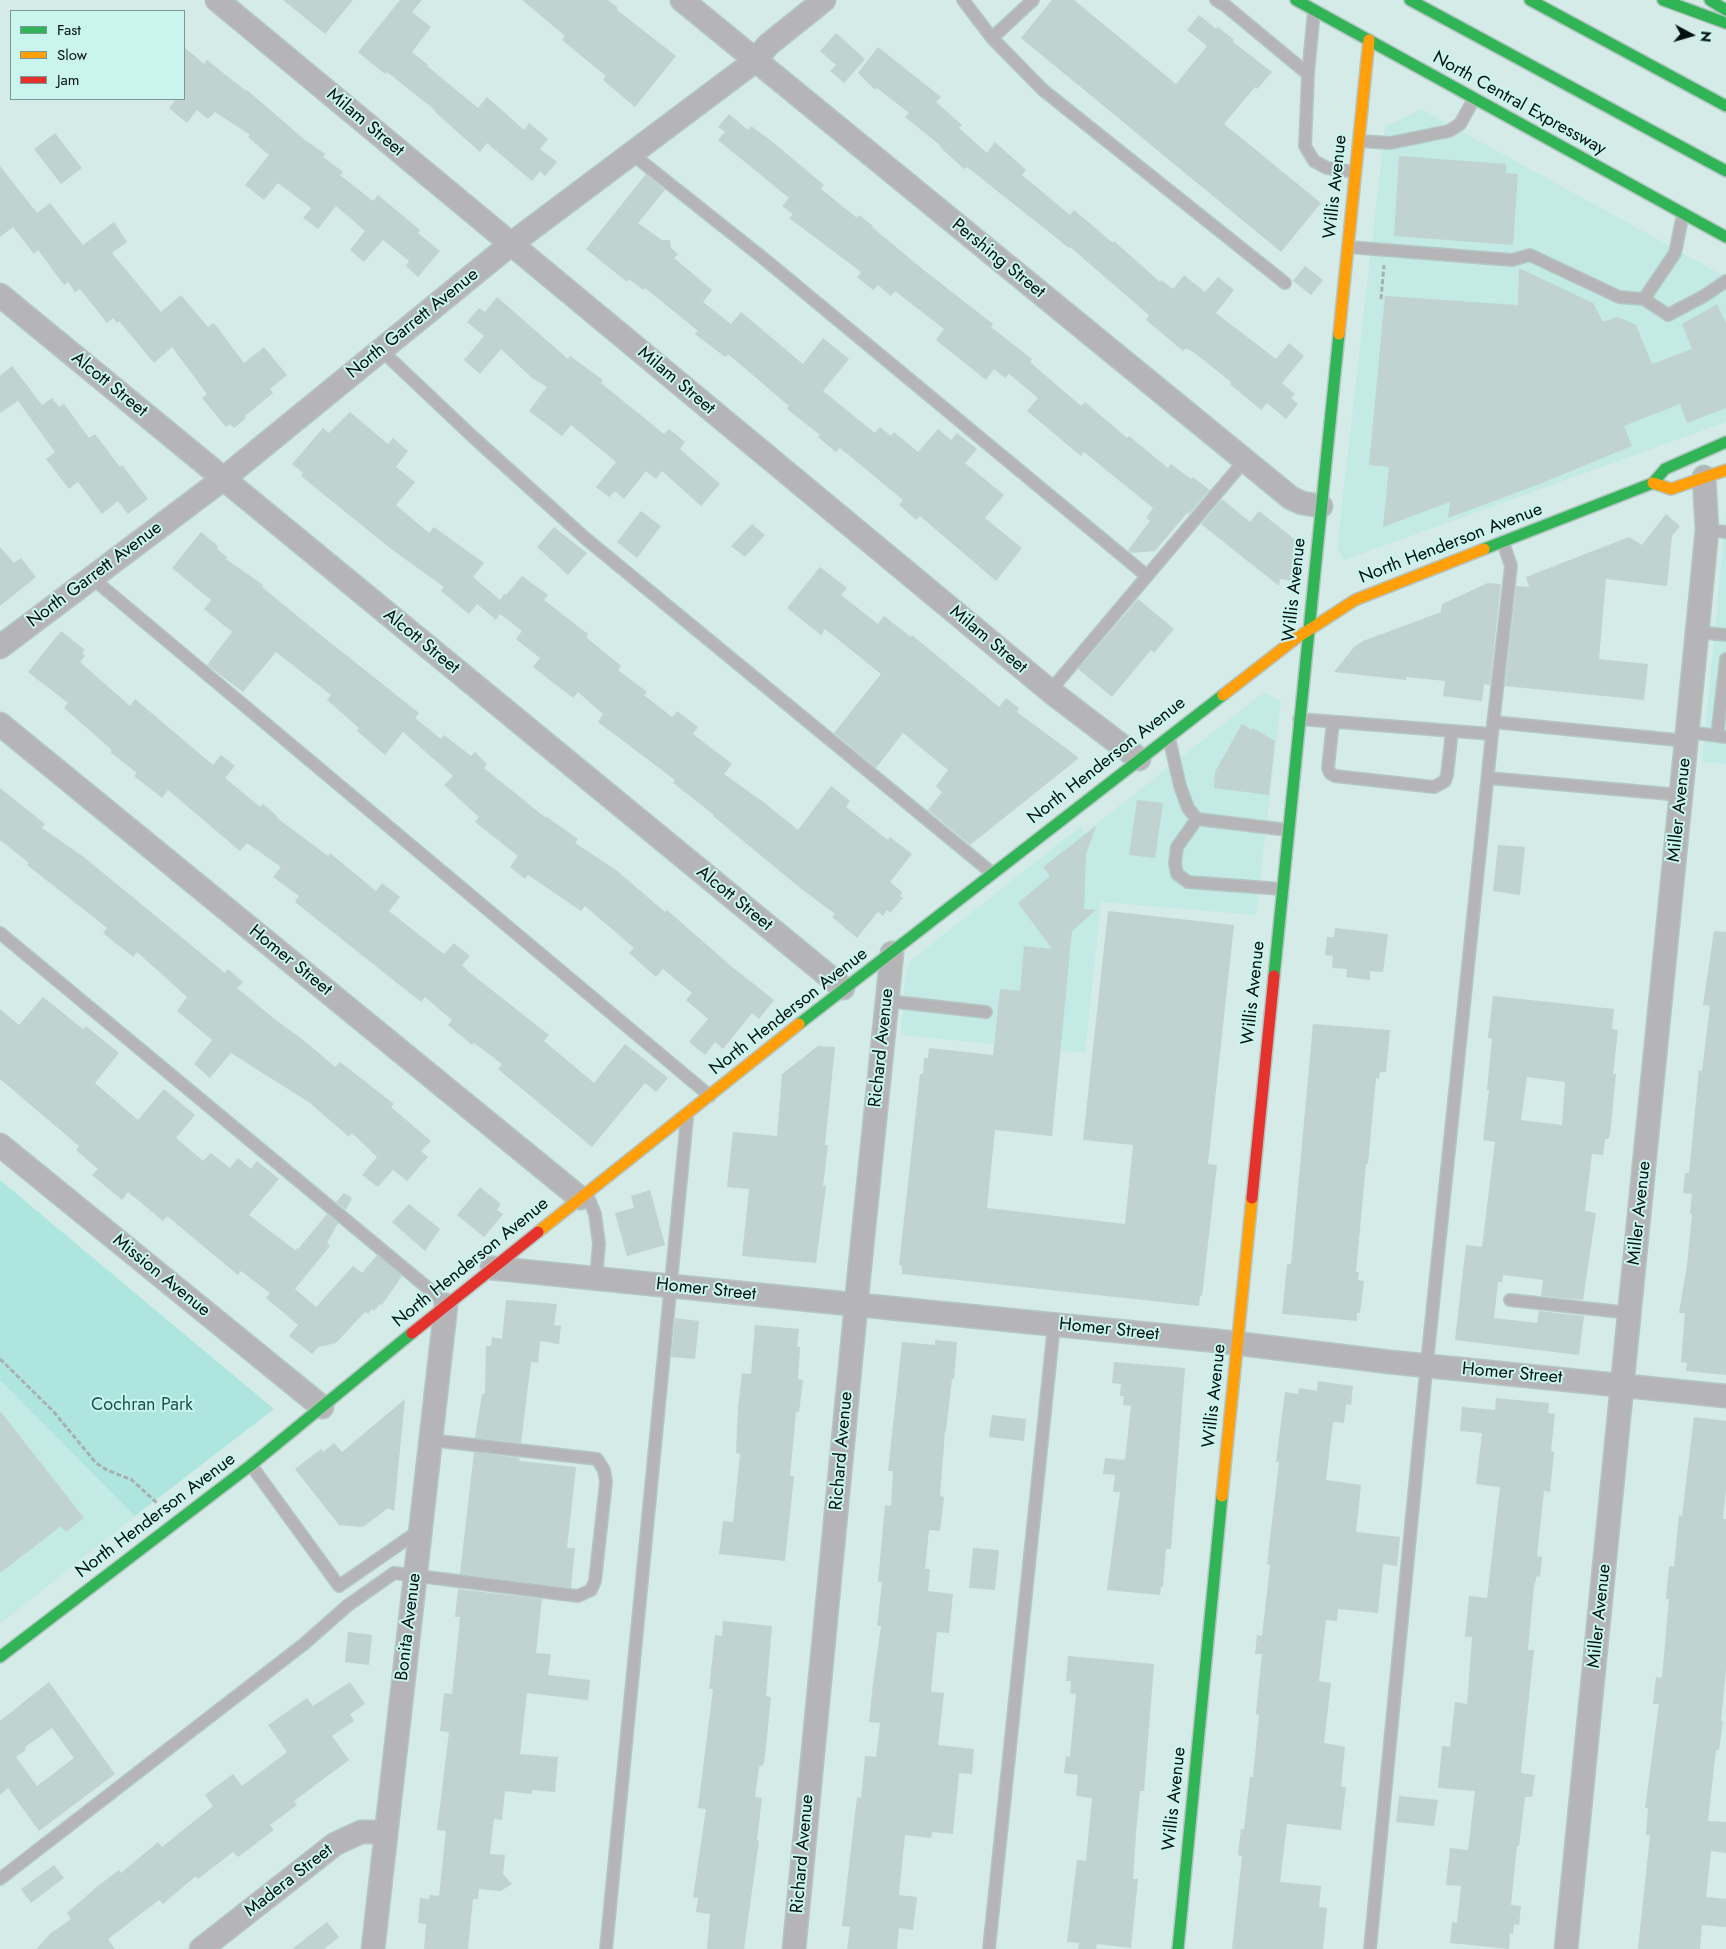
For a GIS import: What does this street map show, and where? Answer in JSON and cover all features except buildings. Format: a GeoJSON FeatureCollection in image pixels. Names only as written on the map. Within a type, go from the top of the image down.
{"type":"FeatureCollection","features":[{"type":"Feature","properties":{"kind":"main road","name":"North Central Expressway"},"geometry":{"type":"LineString","coordinates":[[1296,0],[1726,237]]}},
{"type":"Feature","properties":{"kind":"main road"},"geometry":{"type":"LineString","coordinates":[[1410,0],[1726,171]]}},
{"type":"Feature","properties":{"kind":"main road"},"geometry":{"type":"LineString","coordinates":[[1530,0],[1726,106]]}},
{"type":"Feature","properties":{"kind":"main road"},"geometry":{"type":"LineString","coordinates":[[1663,0],[1726,23]]}},
{"type":"Feature","properties":{"kind":"main road"},"geometry":{"type":"LineString","coordinates":[[1710,0],[1726,10]]}},
{"type":"Feature","properties":{"kind":"main road","name":"Willis Avenue"},"geometry":{"type":"LineString","coordinates":[[1178,1949],[1308,629],[1369,40]]}},
{"type":"Feature","properties":{"kind":"main road","name":"North Henderson Avenue"},"geometry":{"type":"LineString","coordinates":[[0,1657],[251,1465],[446,1305],[843,988],[1308,629],[1354,600],[1653,484],[1665,469],[1726,442]]}},
{"type":"Feature","properties":{"kind":"main road","name":"North Henderson Avenue"},"geometry":{"type":"LineString","coordinates":[[1653,484],[1671,489],[1726,470]]}},
{"type":"Feature","properties":{"kind":"street","name":"Milam Street"},"geometry":{"type":"LineString","coordinates":[[217,0],[1050,690],[1139,759]]}},
{"type":"Feature","properties":{"kind":"street","name":"Pershing Street"},"geometry":{"type":"LineString","coordinates":[[682,0],[1291,498],[1302,503],[1321,506]]}},
{"type":"Feature","properties":{"kind":"street","name":"North Garrett Avenue"},"geometry":{"type":"LineString","coordinates":[[0,647],[223,479],[511,244],[755,61],[768,45],[824,0]]}},
{"type":"Feature","properties":{"kind":"street","name":"Alcott Street"},"geometry":{"type":"LineString","coordinates":[[0,295],[843,988]]}},
{"type":"Feature","properties":{"kind":"street","name":"Miller Avenue"},"geometry":{"type":"LineString","coordinates":[[1566,1949],[1624,1385],[1697,632],[1716,531],[1704,477]]}},
{"type":"Feature","properties":{"kind":"street","name":"Homer Street"},"geometry":{"type":"LineString","coordinates":[[0,724],[583,1196]]}},
{"type":"Feature","properties":{"kind":"street","name":"Richard Avenue"},"geometry":{"type":"LineString","coordinates":[[794,1949],[892,952]]}},
{"type":"Feature","properties":{"kind":"street","name":"Mission Avenue"},"geometry":{"type":"LineString","coordinates":[[0,1144],[322,1406]]}},
{"type":"Feature","properties":{"kind":"street","name":"Homer Street"},"geometry":{"type":"LineString","coordinates":[[492,1268],[1726,1396]]}},
{"type":"Feature","properties":{"kind":"street","name":"Bonita Avenue"},"geometry":{"type":"LineString","coordinates":[[373,1949],[446,1305]]}},
{"type":"Feature","properties":{"kind":"street","name":"Madera Street"},"geometry":{"type":"LineString","coordinates":[[201,1949],[334,1844],[361,1832],[385,1832]]}},
{"type":"Feature","properties":{"kind":"lane"},"geometry":{"type":"LineString","coordinates":[[962,0],[992,38],[1043,90],[1285,283]]}},
{"type":"Feature","properties":{"kind":"lane"},"geometry":{"type":"LineString","coordinates":[[992,38],[1033,0]]}},
{"type":"Feature","properties":{"kind":"lane"},"geometry":{"type":"LineString","coordinates":[[1216,0],[1226,6],[1308,74]]}},
{"type":"Feature","properties":{"kind":"lane"},"geometry":{"type":"LineString","coordinates":[[1314,10],[1308,74],[1305,146],[1314,160],[1327,168],[1355,172]]}},
{"type":"Feature","properties":{"kind":"lane"},"geometry":{"type":"LineString","coordinates":[[1358,141],[1390,143],[1449,131],[1460,124],[1474,99]]}},
{"type":"Feature","properties":{"kind":"lane"},"geometry":{"type":"LineString","coordinates":[[632,154],[763,258],[1146,576]]}},
{"type":"Feature","properties":{"kind":"lane"},"geometry":{"type":"LineString","coordinates":[[1644,299],[1675,253],[1683,214]]}},
{"type":"Feature","properties":{"kind":"lane"},"geometry":{"type":"LineString","coordinates":[[1348,247],[1512,260],[1530,255],[1619,297],[1644,299],[1668,316],[1726,281]]}},
{"type":"Feature","properties":{"kind":"lane"},"geometry":{"type":"LineString","coordinates":[[381,350],[472,436],[585,538],[992,873]]}},
{"type":"Feature","properties":{"kind":"lane"},"geometry":{"type":"LineString","coordinates":[[1050,690],[1245,460]]}},
{"type":"Feature","properties":{"kind":"lane"},"geometry":{"type":"LineString","coordinates":[[1370,1949],[1427,1366],[1493,722],[1511,566],[1503,542]]}},
{"type":"Feature","properties":{"kind":"lane"},"geometry":{"type":"LineString","coordinates":[[92,578],[710,1096]]}},
{"type":"Feature","properties":{"kind":"lane"},"geometry":{"type":"LineString","coordinates":[[1697,632],[1726,635]]}},
{"type":"Feature","properties":{"kind":"lane"},"geometry":{"type":"LineString","coordinates":[[1493,722],[1687,736],[1722,736],[1726,658]]}},
{"type":"Feature","properties":{"kind":"lane"},"geometry":{"type":"LineString","coordinates":[[1299,719],[1492,734]]}},
{"type":"Feature","properties":{"kind":"lane"},"geometry":{"type":"LineString","coordinates":[[1333,722],[1328,768],[1334,776],[1434,787],[1445,781],[1452,731]]}},
{"type":"Feature","properties":{"kind":"lane"},"geometry":{"type":"LineString","coordinates":[[1169,736],[1180,786],[1188,808],[1197,819],[1288,830]]}},
{"type":"Feature","properties":{"kind":"lane"},"geometry":{"type":"LineString","coordinates":[[1488,778],[1681,795]]}},
{"type":"Feature","properties":{"kind":"lane"},"geometry":{"type":"LineString","coordinates":[[1197,819],[1177,847],[1175,863],[1177,874],[1188,882],[1282,889]]}},
{"type":"Feature","properties":{"kind":"lane"},"geometry":{"type":"LineString","coordinates":[[0,933],[429,1288],[446,1305]]}},
{"type":"Feature","properties":{"kind":"lane"},"geometry":{"type":"LineString","coordinates":[[887,1001],[986,1012]]}},
{"type":"Feature","properties":{"kind":"lane"},"geometry":{"type":"LineString","coordinates":[[606,1949],[672,1286],[687,1114]]}},
{"type":"Feature","properties":{"kind":"lane"},"geometry":{"type":"LineString","coordinates":[[583,1196],[595,1214],[599,1244],[596,1278]]}},
{"type":"Feature","properties":{"kind":"lane"},"geometry":{"type":"LineString","coordinates":[[1510,1300],[1630,1313]]}},
{"type":"Feature","properties":{"kind":"lane"},"geometry":{"type":"LineString","coordinates":[[989,1949],[1054,1325]]}},
{"type":"Feature","properties":{"kind":"lane"},"geometry":{"type":"LineString","coordinates":[[0,1879],[304,1644],[347,1606],[394,1573],[578,1596],[591,1590],[595,1581],[606,1482],[604,1470],[597,1459],[430,1440]]}},
{"type":"Feature","properties":{"kind":"lane"},"geometry":{"type":"LineString","coordinates":[[251,1465],[340,1586],[420,1530]]}},
{"type":"Feature","properties":{"kind":"path"},"geometry":{"type":"LineString","coordinates":[[1381,299],[1386,250]]}},
{"type":"Feature","properties":{"kind":"path"},"geometry":{"type":"LineString","coordinates":[[0,1360],[53,1410],[96,1463],[107,1470],[132,1480],[156,1503]]}},
{"type":"Feature","properties":{"kind":"shaded area"},"geometry":{"type":"Polygon","coordinates":[[[1421,109],[1726,277],[1726,422],[1344,560],[1337,548],[1385,127],[1421,109]]]}},
{"type":"Feature","properties":{"kind":"shaded area"},"geometry":{"type":"Polygon","coordinates":[[[1726,514],[1726,764],[1702,762],[1726,514]]]}},
{"type":"Feature","properties":{"kind":"shaded area"},"geometry":{"type":"Polygon","coordinates":[[[1264,692],[1281,701],[1256,915],[1101,902],[1085,1053],[901,1035],[905,977],[910,961],[1081,826],[1085,833],[1264,692]]]}},
{"type":"Feature","properties":{"kind":"shaded area"},"geometry":{"type":"Polygon","coordinates":[[[0,1380],[135,1516],[0,1624],[0,1380]]]}},
{"type":"Feature","properties":{"kind":"green space","name":"Cochran Park"},"geometry":{"type":"Polygon","coordinates":[[[0,1180],[274,1409],[135,1516],[0,1380],[0,1180]]]}},
{"type":"Feature","properties":{"kind":"traffic: fast"},"geometry":{"type":"LineString","coordinates":[[1296,0],[1726,237]]}},
{"type":"Feature","properties":{"kind":"traffic: fast"},"geometry":{"type":"LineString","coordinates":[[1410,0],[1726,171]]}},
{"type":"Feature","properties":{"kind":"traffic: fast"},"geometry":{"type":"LineString","coordinates":[[1530,0],[1726,106]]}},
{"type":"Feature","properties":{"kind":"traffic: fast"},"geometry":{"type":"LineString","coordinates":[[1663,0],[1726,23]]}},
{"type":"Feature","properties":{"kind":"traffic: fast"},"geometry":{"type":"LineString","coordinates":[[1710,0],[1726,10]]}},
{"type":"Feature","properties":{"kind":"traffic: fast"},"geometry":{"type":"LineString","coordinates":[[1274,976],[1339,334]]}},
{"type":"Feature","properties":{"kind":"traffic: fast"},"geometry":{"type":"LineString","coordinates":[[1484,549],[1653,483],[1665,469],[1726,442]]}},
{"type":"Feature","properties":{"kind":"traffic: fast"},"geometry":{"type":"LineString","coordinates":[[799,1024],[1223,695]]}},
{"type":"Feature","properties":{"kind":"traffic: fast"},"geometry":{"type":"LineString","coordinates":[[0,1657],[251,1465],[412,1333]]}},
{"type":"Feature","properties":{"kind":"traffic: fast"},"geometry":{"type":"LineString","coordinates":[[1178,1949],[1222,1496]]}},
{"type":"Feature","properties":{"kind":"traffic: slow"},"geometry":{"type":"LineString","coordinates":[[1339,334],[1369,40]]}},
{"type":"Feature","properties":{"kind":"traffic: slow"},"geometry":{"type":"LineString","coordinates":[[1653,483],[1671,489],[1726,470]]}},
{"type":"Feature","properties":{"kind":"traffic: slow"},"geometry":{"type":"LineString","coordinates":[[1223,695],[1295,639],[1355,600],[1484,549]]}},
{"type":"Feature","properties":{"kind":"traffic: slow"},"geometry":{"type":"LineString","coordinates":[[538,1232],[799,1024]]}},
{"type":"Feature","properties":{"kind":"traffic: slow"},"geometry":{"type":"LineString","coordinates":[[1222,1496],[1252,1198]]}},
{"type":"Feature","properties":{"kind":"traffic: jam"},"geometry":{"type":"LineString","coordinates":[[1252,1198],[1274,976]]}},
{"type":"Feature","properties":{"kind":"traffic: jam"},"geometry":{"type":"LineString","coordinates":[[412,1333],[538,1232]]}}]}
